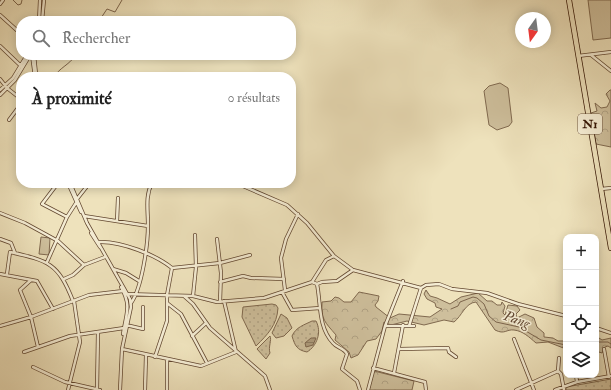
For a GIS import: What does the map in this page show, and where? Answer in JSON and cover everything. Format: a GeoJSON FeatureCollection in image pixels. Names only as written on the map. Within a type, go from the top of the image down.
{"type":"FeatureCollection","features":[{"type":"Feature","properties":{"kind":"highway","name":"N1"},"geometry":{"type":"LineString","coordinates":[[568,0],[611,248]]}},
{"type":"Feature","properties":{"kind":"street"},"geometry":{"type":"LineString","coordinates":[[0,4],[3,0]]}},
{"type":"Feature","properties":{"kind":"street"},"geometry":{"type":"LineString","coordinates":[[39,16],[40,0]]}},
{"type":"Feature","properties":{"kind":"street"},"geometry":{"type":"LineString","coordinates":[[42,16],[44,0]]}},
{"type":"Feature","properties":{"kind":"street"},"geometry":{"type":"LineString","coordinates":[[0,15],[16,29]]}},
{"type":"Feature","properties":{"kind":"street"},"geometry":{"type":"LineString","coordinates":[[0,46],[21,66]]}},
{"type":"Feature","properties":{"kind":"street"},"geometry":{"type":"LineString","coordinates":[[578,56],[611,52]]}},
{"type":"Feature","properties":{"kind":"street"},"geometry":{"type":"LineString","coordinates":[[591,55],[611,72]]}},
{"type":"Feature","properties":{"kind":"street"},"geometry":{"type":"LineString","coordinates":[[0,90],[21,66],[24,60]]}},
{"type":"Feature","properties":{"kind":"street"},"geometry":{"type":"LineString","coordinates":[[20,72],[29,60]]}},
{"type":"Feature","properties":{"kind":"street"},"geometry":{"type":"LineString","coordinates":[[33,60],[35,72]]}},
{"type":"Feature","properties":{"kind":"street"},"geometry":{"type":"LineString","coordinates":[[0,79],[7,88],[16,95]]}},
{"type":"Feature","properties":{"kind":"street"},"geometry":{"type":"LineString","coordinates":[[0,94],[16,79]]}},
{"type":"Feature","properties":{"kind":"street"},"geometry":{"type":"LineString","coordinates":[[9,120],[16,111]]}},
{"type":"Feature","properties":{"kind":"street"},"geometry":{"type":"LineString","coordinates":[[54,188],[42,204],[68,217]]}},
{"type":"Feature","properties":{"kind":"street"},"geometry":{"type":"LineString","coordinates":[[71,188],[84,216],[130,303]]}},
{"type":"Feature","properties":{"kind":"street"},"geometry":{"type":"LineString","coordinates":[[47,262],[68,217],[86,188]]}},
{"type":"Feature","properties":{"kind":"street"},"geometry":{"type":"LineString","coordinates":[[120,390],[122,349],[130,303],[135,294],[146,252],[148,226],[147,192],[149,188]]}},
{"type":"Feature","properties":{"kind":"street"},"geometry":{"type":"LineString","coordinates":[[248,188],[287,205],[298,214],[334,256],[353,270],[421,288]]}},
{"type":"Feature","properties":{"kind":"street"},"geometry":{"type":"LineString","coordinates":[[601,190],[611,188]]}},
{"type":"Feature","properties":{"kind":"street"},"geometry":{"type":"LineString","coordinates":[[117,221],[118,198]]}},
{"type":"Feature","properties":{"kind":"street"},"geometry":{"type":"LineString","coordinates":[[77,201],[86,224],[126,294],[128,306],[121,349],[120,390]]}},
{"type":"Feature","properties":{"kind":"street"},"geometry":{"type":"LineString","coordinates":[[0,213],[25,223],[58,240],[84,265]]}},
{"type":"Feature","properties":{"kind":"street"},"geometry":{"type":"LineString","coordinates":[[285,290],[281,258],[286,239],[298,214]]}},
{"type":"Feature","properties":{"kind":"street"},"geometry":{"type":"LineString","coordinates":[[84,216],[148,226]]}},
{"type":"Feature","properties":{"kind":"street"},"geometry":{"type":"LineString","coordinates":[[193,296],[196,266],[196,235]]}},
{"type":"Feature","properties":{"kind":"street"},"geometry":{"type":"LineString","coordinates":[[0,239],[11,243],[15,253]]}},
{"type":"Feature","properties":{"kind":"street"},"geometry":{"type":"LineString","coordinates":[[217,239],[222,301],[236,352]]}},
{"type":"Feature","properties":{"kind":"street"},"geometry":{"type":"LineString","coordinates":[[99,242],[107,242],[146,252],[159,258],[172,268],[220,263],[250,255]]}},
{"type":"Feature","properties":{"kind":"street"},"geometry":{"type":"LineString","coordinates":[[7,274],[10,252],[47,262],[64,279],[74,301],[80,334],[68,390]]}},
{"type":"Feature","properties":{"kind":"street"},"geometry":{"type":"LineString","coordinates":[[312,282],[326,260],[334,256]]}},
{"type":"Feature","properties":{"kind":"street"},"geometry":{"type":"LineString","coordinates":[[64,279],[73,275],[84,265],[105,257]]}},
{"type":"Feature","properties":{"kind":"street"},"geometry":{"type":"LineString","coordinates":[[155,357],[167,322],[167,295],[172,268]]}},
{"type":"Feature","properties":{"kind":"street"},"geometry":{"type":"LineString","coordinates":[[113,269],[126,273],[139,281]]}},
{"type":"Feature","properties":{"kind":"street"},"geometry":{"type":"LineString","coordinates":[[126,294],[193,296],[222,301],[264,298],[312,282],[317,284],[322,282],[338,281],[353,270]]}},
{"type":"Feature","properties":{"kind":"street"},"geometry":{"type":"LineString","coordinates":[[0,274],[7,274],[37,281],[53,309]]}},
{"type":"Feature","properties":{"kind":"street"},"geometry":{"type":"LineString","coordinates":[[220,282],[243,276],[251,278],[284,279]]}},
{"type":"Feature","properties":{"kind":"street"},"geometry":{"type":"LineString","coordinates":[[31,280],[20,290],[31,317],[38,347]]}},
{"type":"Feature","properties":{"kind":"street"},"geometry":{"type":"LineString","coordinates":[[368,390],[385,326],[402,282]]}},
{"type":"Feature","properties":{"kind":"street"},"geometry":{"type":"LineString","coordinates":[[317,284],[320,316],[333,343],[343,349],[347,354],[342,369],[357,381],[360,390]]}},
{"type":"Feature","properties":{"kind":"street"},"geometry":{"type":"LineString","coordinates":[[409,326],[421,288],[426,285],[439,284],[452,289],[487,293],[518,304],[563,315]]}},
{"type":"Feature","properties":{"kind":"street"},"geometry":{"type":"LineString","coordinates":[[0,326],[31,317],[89,295],[123,291]]}},
{"type":"Feature","properties":{"kind":"street"},"geometry":{"type":"LineString","coordinates":[[282,292],[292,310],[320,308]]}},
{"type":"Feature","properties":{"kind":"street"},"geometry":{"type":"LineString","coordinates":[[184,296],[193,304],[206,323],[236,352],[265,376],[270,390]]}},
{"type":"Feature","properties":{"kind":"street"},"geometry":{"type":"LineString","coordinates":[[167,302],[180,314],[207,364]]}},
{"type":"Feature","properties":{"kind":"street"},"geometry":{"type":"LineString","coordinates":[[126,325],[143,329],[143,307]]}},
{"type":"Feature","properties":{"kind":"street"},"geometry":{"type":"LineString","coordinates":[[192,336],[206,323]]}},
{"type":"Feature","properties":{"kind":"street"},"geometry":{"type":"LineString","coordinates":[[394,373],[404,325]]}},
{"type":"Feature","properties":{"kind":"street"},"geometry":{"type":"LineString","coordinates":[[385,326],[414,326]]}},
{"type":"Feature","properties":{"kind":"street"},"geometry":{"type":"LineString","coordinates":[[24,352],[80,334],[124,328]]}},
{"type":"Feature","properties":{"kind":"street"},"geometry":{"type":"LineString","coordinates":[[599,329],[611,333]]}},
{"type":"Feature","properties":{"kind":"street"},"geometry":{"type":"LineString","coordinates":[[32,366],[70,383],[98,390],[98,332]]}},
{"type":"Feature","properties":{"kind":"street"},"geometry":{"type":"LineString","coordinates":[[514,338],[534,390]]}},
{"type":"Feature","properties":{"kind":"street"},"geometry":{"type":"LineString","coordinates":[[400,349],[448,348],[449,352],[456,357]]}},
{"type":"Feature","properties":{"kind":"street"},"geometry":{"type":"LineString","coordinates":[[122,349],[198,366],[207,364],[236,352]]}},
{"type":"Feature","properties":{"kind":"street"},"geometry":{"type":"LineString","coordinates":[[555,390],[577,382],[610,376],[604,349]]}},
{"type":"Feature","properties":{"kind":"street"},"geometry":{"type":"LineString","coordinates":[[145,390],[146,355]]}},
{"type":"Feature","properties":{"kind":"street"},"geometry":{"type":"LineString","coordinates":[[559,358],[558,371],[561,374],[564,390]]}},
{"type":"Feature","properties":{"kind":"street"},"geometry":{"type":"LineString","coordinates":[[167,360],[167,390]]}},
{"type":"Feature","properties":{"kind":"street"},"geometry":{"type":"LineString","coordinates":[[373,368],[425,382],[426,390]]}},
{"type":"Feature","properties":{"kind":"street"},"geometry":{"type":"LineString","coordinates":[[516,390],[558,371]]}},
{"type":"Feature","properties":{"kind":"street"},"geometry":{"type":"LineString","coordinates":[[576,378],[577,382]]}},
{"type":"Feature","properties":{"kind":"green space"},"geometry":{"type":"Polygon","coordinates":[[[588,0],[611,0],[611,38],[593,40],[588,0]]]}},
{"type":"Feature","properties":{"kind":"green space"},"geometry":{"type":"Polygon","coordinates":[[[500,83],[508,88],[512,122],[509,126],[497,130],[489,125],[484,91],[489,86],[500,83]]]}},
{"type":"Feature","properties":{"kind":"green space"},"geometry":{"type":"Polygon","coordinates":[[[610,90],[611,147],[596,144],[591,113],[597,111],[595,103],[601,108],[607,107],[610,101],[606,94],[610,90]]]}},
{"type":"Feature","properties":{"kind":"green space"},"geometry":{"type":"Polygon","coordinates":[[[41,237],[50,238],[49,255],[39,254],[41,237]]]}},
{"type":"Feature","properties":{"kind":"green space"},"geometry":{"type":"Polygon","coordinates":[[[426,290],[430,296],[450,304],[461,297],[478,293],[487,301],[492,301],[497,305],[501,305],[502,302],[505,306],[503,313],[505,315],[508,305],[517,306],[520,310],[516,314],[517,318],[525,314],[534,318],[537,327],[544,333],[544,337],[563,341],[563,348],[548,342],[536,343],[526,335],[517,331],[511,330],[501,332],[495,330],[476,302],[466,307],[454,322],[444,320],[424,325],[407,321],[391,325],[384,322],[382,331],[376,339],[367,341],[358,355],[351,358],[349,352],[335,340],[336,335],[326,324],[322,313],[322,302],[331,301],[335,297],[344,302],[351,302],[359,292],[379,296],[375,305],[376,307],[390,318],[399,314],[430,317],[442,309],[436,307],[435,303],[427,299],[424,294],[426,290]]]}},
{"type":"Feature","properties":{"kind":"green space"},"geometry":{"type":"Polygon","coordinates":[[[272,304],[276,305],[278,308],[276,319],[268,333],[256,346],[242,317],[243,307],[272,304]]]}},
{"type":"Feature","properties":{"kind":"green space"},"geometry":{"type":"Polygon","coordinates":[[[281,314],[287,318],[292,328],[284,336],[276,338],[272,333],[281,314]]]}},
{"type":"Feature","properties":{"kind":"green space"},"geometry":{"type":"Polygon","coordinates":[[[312,321],[316,321],[318,325],[318,338],[311,349],[307,352],[297,347],[292,336],[298,328],[312,321]]]}},
{"type":"Feature","properties":{"kind":"green space"},"geometry":{"type":"Polygon","coordinates":[[[270,336],[270,353],[266,359],[257,349],[270,336]]]}},
{"type":"Feature","properties":{"kind":"green space"},"geometry":{"type":"Polygon","coordinates":[[[599,338],[602,340],[611,338],[611,348],[608,346],[605,347],[602,353],[599,352],[599,338]]]}},
{"type":"Feature","properties":{"kind":"green space"},"geometry":{"type":"Polygon","coordinates":[[[374,371],[414,381],[412,390],[369,390],[374,371]]]}},
{"type":"Feature","properties":{"kind":"green space"},"geometry":{"type":"Polygon","coordinates":[[[611,379],[611,390],[566,390],[566,387],[611,379]]]}},
{"type":"Feature","properties":{"kind":"shaded area"},"geometry":{"type":"Polygon","coordinates":[[[311,338],[316,338],[313,345],[306,347],[305,343],[311,338]]]}},
{"type":"Feature","properties":{"kind":"waterway"},"geometry":{"type":"LineString","coordinates":[[13,0],[18,5],[21,4],[22,0]]}},
{"type":"Feature","properties":{"kind":"waterway"},"geometry":{"type":"LineString","coordinates":[[102,16],[107,9],[115,12],[122,0]]}},
{"type":"Feature","properties":{"kind":"waterway"},"geometry":{"type":"LineString","coordinates":[[58,72],[72,60]]}},
{"type":"Feature","properties":{"kind":"waterway","name":"Pang"},"geometry":{"type":"LineString","coordinates":[[451,309],[458,306],[460,302],[473,297],[477,298],[484,304],[489,316],[496,322],[519,327],[541,340],[563,344]]}},
{"type":"Feature","properties":{"kind":"waterway","name":"Pang"},"geometry":{"type":"LineString","coordinates":[[599,342],[608,342],[611,344]]}}]}
